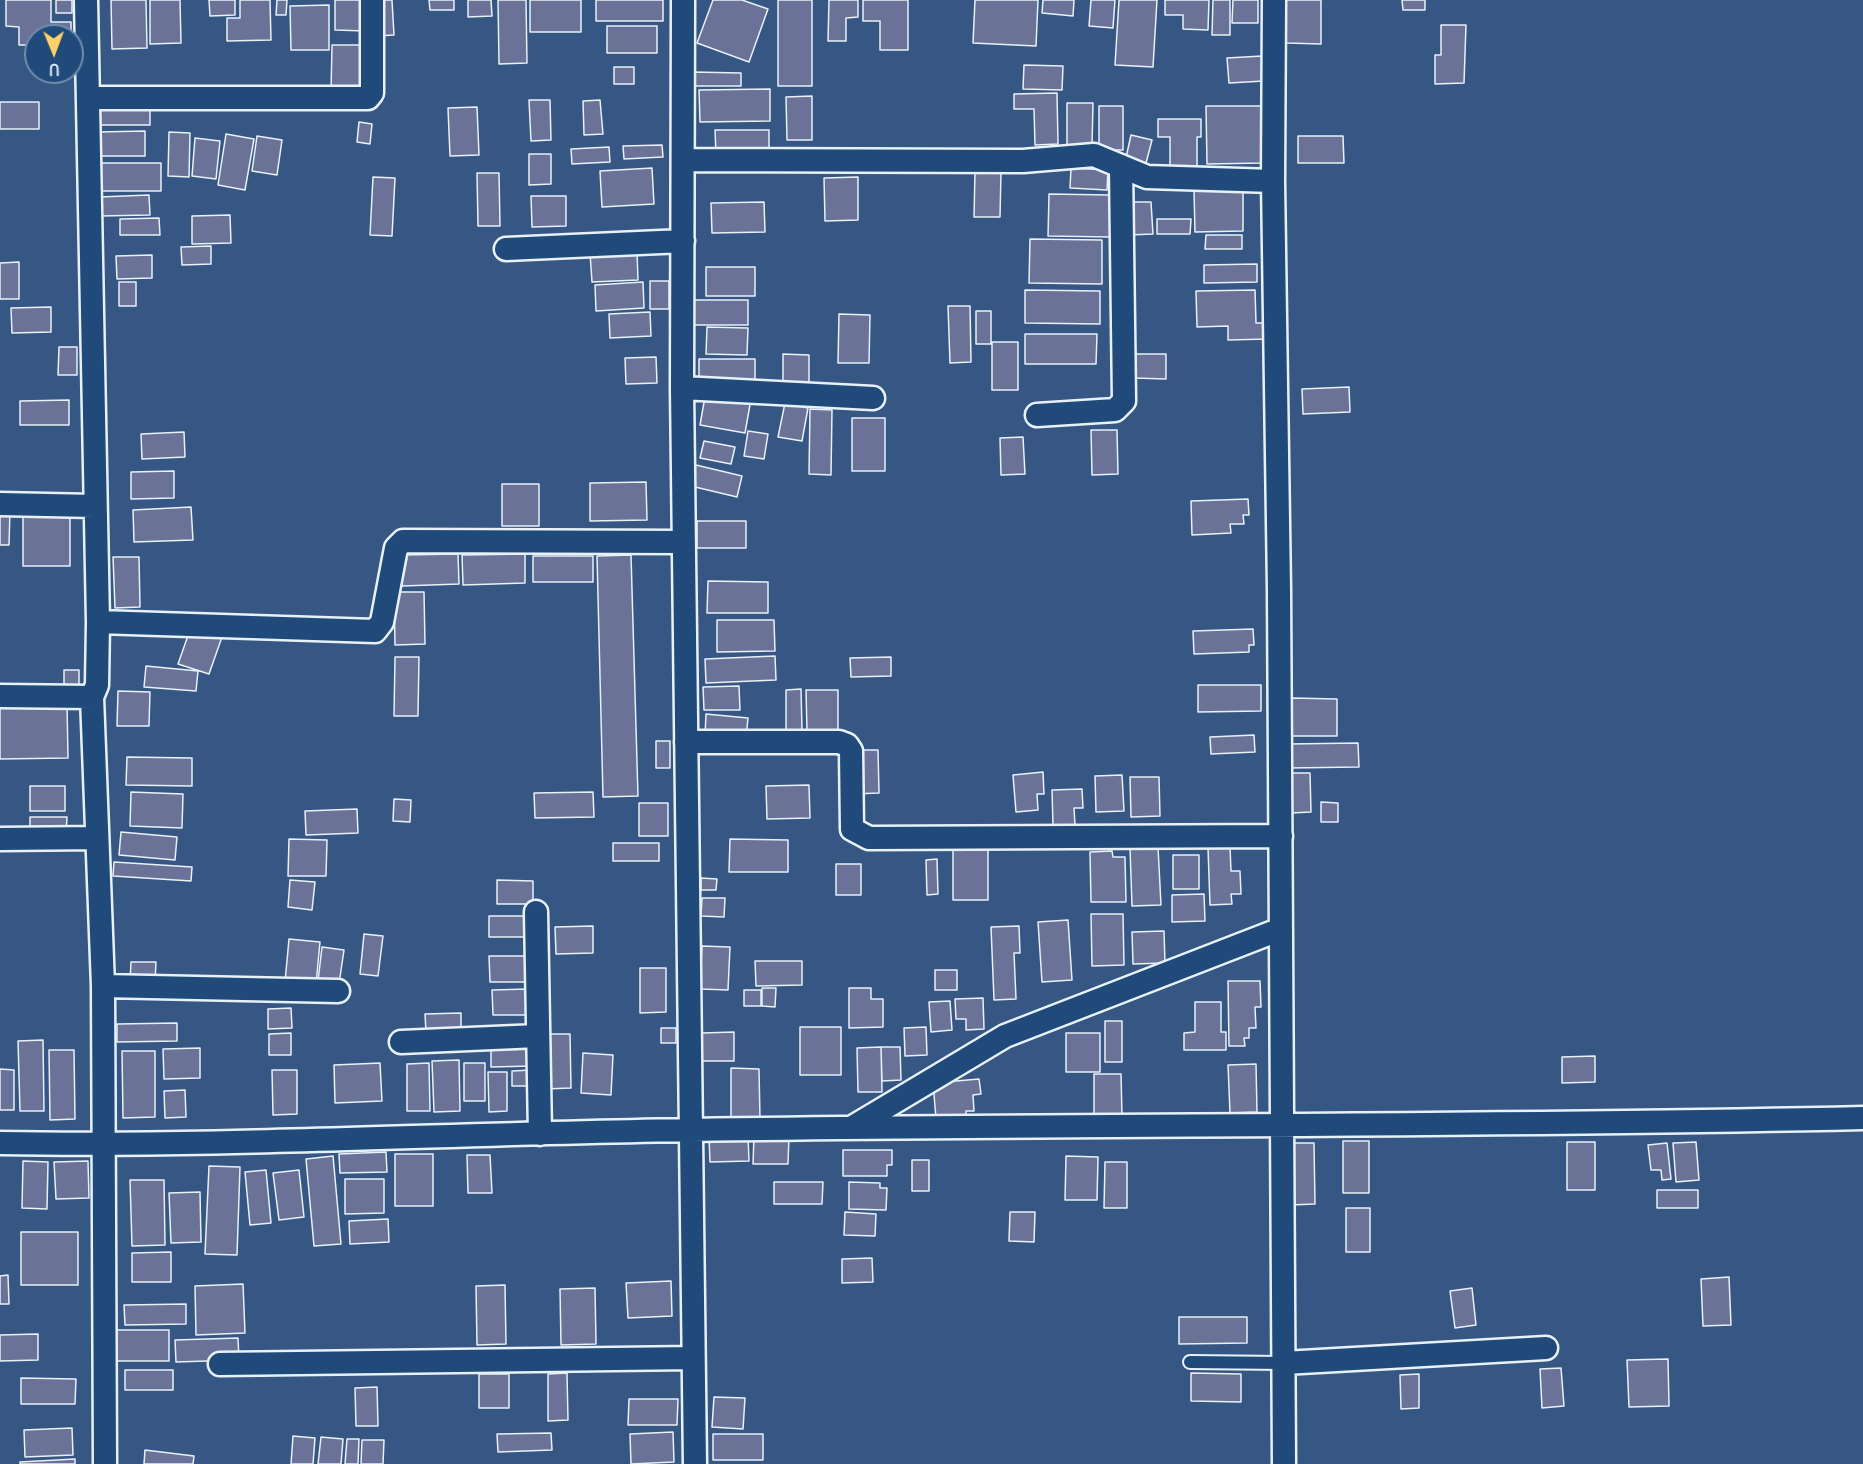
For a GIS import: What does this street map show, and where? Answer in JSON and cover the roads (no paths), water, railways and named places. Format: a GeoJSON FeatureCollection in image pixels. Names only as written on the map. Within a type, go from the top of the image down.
{"type":"FeatureCollection","features":[{"type":"Feature","properties":{"kind":"street"},"geometry":{"type":"LineString","coordinates":[[86,0],[90,98],[94,506],[98,622],[97,685],[92,697],[103,986],[105,1464]]}},
{"type":"Feature","properties":{"kind":"street"},"geometry":{"type":"LineString","coordinates":[[90,98],[368,98],[372,93],[372,0]]}},
{"type":"Feature","properties":{"kind":"street"},"geometry":{"type":"LineString","coordinates":[[683,0],[682,388],[689,1130],[695,1464]]}},
{"type":"Feature","properties":{"kind":"street"},"geometry":{"type":"LineString","coordinates":[[1274,0],[1273,181],[1281,836],[1284,1464]]}},
{"type":"Feature","properties":{"kind":"street"},"geometry":{"type":"LineString","coordinates":[[684,160],[1023,161],[1094,155],[1147,177],[1273,181]]}},
{"type":"Feature","properties":{"kind":"street"},"geometry":{"type":"LineString","coordinates":[[1037,415],[1115,410],[1124,401],[1121,166]]}},
{"type":"Feature","properties":{"kind":"street"},"geometry":{"type":"LineString","coordinates":[[506,249],[683,241]]}},
{"type":"Feature","properties":{"kind":"street"},"geometry":{"type":"LineString","coordinates":[[682,388],[873,398]]}},
{"type":"Feature","properties":{"kind":"street"},"geometry":{"type":"LineString","coordinates":[[0,504],[94,506]]}},
{"type":"Feature","properties":{"kind":"street"},"geometry":{"type":"LineString","coordinates":[[98,622],[375,631],[382,622],[396,548],[403,542],[684,542]]}},
{"type":"Feature","properties":{"kind":"street"},"geometry":{"type":"LineString","coordinates":[[0,696],[92,697]]}},
{"type":"Feature","properties":{"kind":"street"},"geometry":{"type":"LineString","coordinates":[[686,742],[839,742],[847,745],[851,751],[852,829],[869,838],[1281,836]]}},
{"type":"Feature","properties":{"kind":"street"},"geometry":{"type":"LineString","coordinates":[[0,839],[97,838]]}},
{"type":"Feature","properties":{"kind":"street"},"geometry":{"type":"LineString","coordinates":[[536,912],[540,1134]]}},
{"type":"Feature","properties":{"kind":"street"},"geometry":{"type":"LineString","coordinates":[[851,1128],[1012,1033],[1281,929]]}},
{"type":"Feature","properties":{"kind":"street"},"geometry":{"type":"LineString","coordinates":[[103,986],[338,991]]}},
{"type":"Feature","properties":{"kind":"street"},"geometry":{"type":"LineString","coordinates":[[401,1042],[538,1036]]}},
{"type":"Feature","properties":{"kind":"street"},"geometry":{"type":"LineString","coordinates":[[0,1143],[105,1145],[689,1130],[1656,1123],[1863,1118]]}},
{"type":"Feature","properties":{"kind":"street"},"geometry":{"type":"LineString","coordinates":[[1284,1363],[1546,1348]]}},
{"type":"Feature","properties":{"kind":"street"},"geometry":{"type":"LineString","coordinates":[[220,1364],[693,1358]]}},
{"type":"Feature","properties":{"kind":"lane"},"geometry":{"type":"LineString","coordinates":[[1190,1362],[1284,1363]]}}]}
